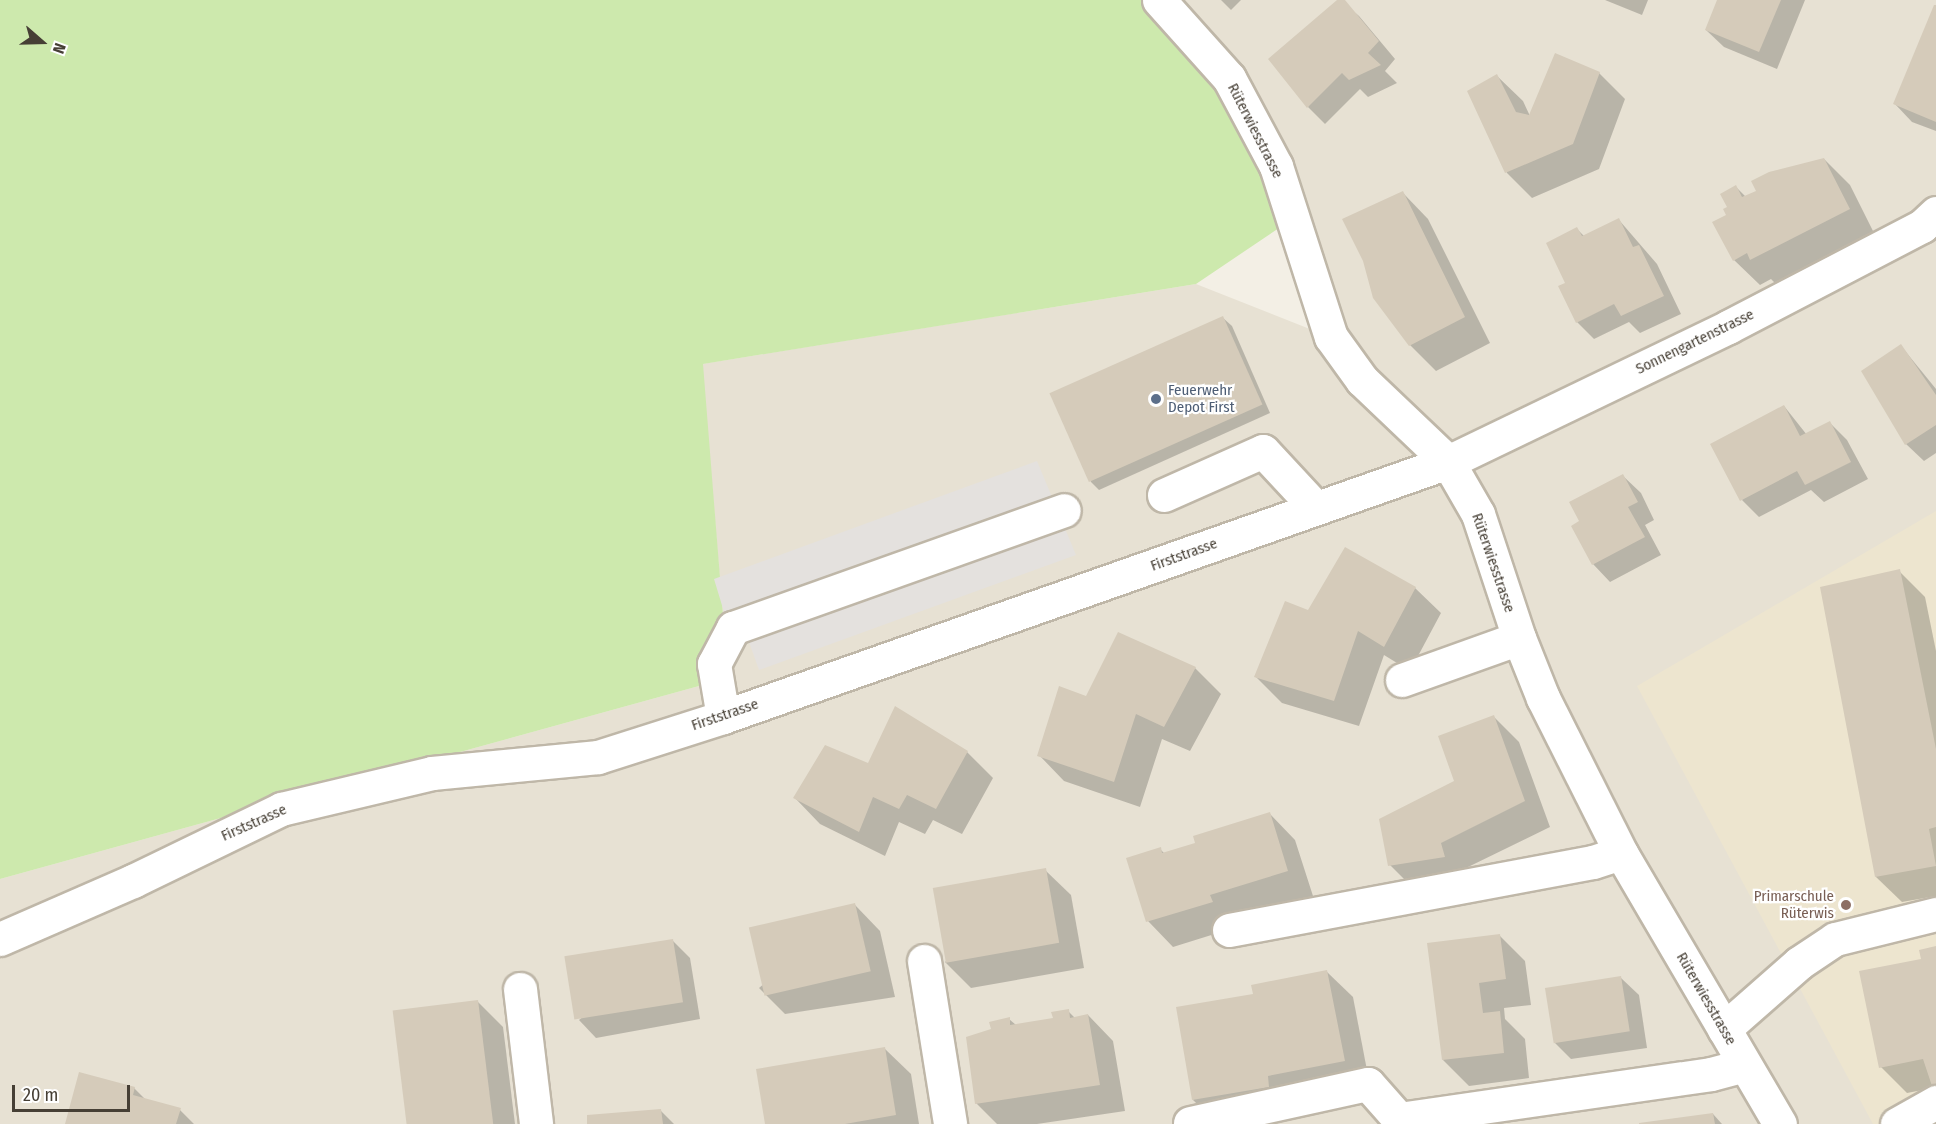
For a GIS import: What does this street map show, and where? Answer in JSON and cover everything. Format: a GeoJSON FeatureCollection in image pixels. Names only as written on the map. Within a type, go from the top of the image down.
{"type":"FeatureCollection","features":[{"type":"Feature","properties":{"kind":"street","name":"Rüterwiesstrasse"},"geometry":{"type":"LineString","coordinates":[[1159,0],[1229,78],[1276,166],[1331,337],[1362,380],[1448,462],[1478,514],[1519,638],[1543,698],[1621,853],[1780,1124]]}},
{"type":"Feature","properties":{"kind":"street","name":"Sonnengartenstrasse"},"geometry":{"type":"LineString","coordinates":[[1448,462],[1728,327],[1922,226],[1936,213]]}},
{"type":"Feature","properties":{"kind":"street"},"geometry":{"type":"LineString","coordinates":[[1164,495],[1263,451],[1316,508]]}},
{"type":"Feature","properties":{"kind":"street","name":"Firststrasse"},"geometry":{"type":"LineString","coordinates":[[0,939],[133,881],[281,809],[432,773],[598,757],[723,717],[1448,462]]}},
{"type":"Feature","properties":{"kind":"street"},"geometry":{"type":"LineString","coordinates":[[723,717],[714,664],[733,628],[1064,510]]}},
{"type":"Feature","properties":{"kind":"street"},"geometry":{"type":"LineString","coordinates":[[1402,680],[1519,638]]}},
{"type":"Feature","properties":{"kind":"street"},"geometry":{"type":"LineString","coordinates":[[1228,930],[1593,862],[1621,853]]}},
{"type":"Feature","properties":{"kind":"street"},"geometry":{"type":"LineString","coordinates":[[1724,1029],[1799,963],[1835,939],[1936,914]]}},
{"type":"Feature","properties":{"kind":"street"},"geometry":{"type":"LineString","coordinates":[[924,961],[950,1124]]}},
{"type":"Feature","properties":{"kind":"street"},"geometry":{"type":"LineString","coordinates":[[520,989],[536,1124]]}},
{"type":"Feature","properties":{"kind":"street"},"geometry":{"type":"LineString","coordinates":[[1190,1123],[1368,1084],[1399,1119],[1711,1074],[1745,1065]]}},
{"type":"Feature","properties":{"kind":"street"},"geometry":{"type":"LineString","coordinates":[[1896,1124],[1936,1102]]}},
{"type":"Feature","properties":{"kind":"shaded area"},"geometry":{"type":"Polygon","coordinates":[[[1159,0],[1936,0],[1936,1124],[0,1124],[0,879],[728,678],[702,364],[1196,284],[1330,337],[1276,166],[1159,0]]]}},
{"type":"Feature","properties":{"kind":"shaded area"},"geometry":{"type":"Polygon","coordinates":[[[1037,461],[1076,555],[759,670],[749,642],[724,612],[714,579],[1037,461]]]}},
{"type":"Feature","properties":{"kind":"shaded area","name":"Primarschule Rüterwis"},"geometry":{"type":"Polygon","coordinates":[[[1936,511],[1936,1124],[1873,1124],[1637,686],[1936,511]]]}},
{"type":"Feature","properties":{"kind":"green space"},"geometry":{"type":"Polygon","coordinates":[[[0,0],[1159,0],[1276,166],[1279,228],[1196,284],[703,364],[728,678],[0,879],[0,0]]]}},
{"type":"Feature","properties":{"kind":"building"},"geometry":{"type":"Polygon","coordinates":[[[1337,0],[1345,0],[1379,41],[1368,53],[1381,65],[1349,80],[1342,73],[1307,108],[1268,59],[1337,0]]]}},
{"type":"Feature","properties":{"kind":"building"},"geometry":{"type":"Polygon","coordinates":[[[1717,0],[1781,0],[1759,52],[1705,30],[1717,0]]]}},
{"type":"Feature","properties":{"kind":"building"},"geometry":{"type":"Polygon","coordinates":[[[1934,5],[1936,5],[1936,122],[1893,104],[1934,5]]]}},
{"type":"Feature","properties":{"kind":"building"},"geometry":{"type":"Polygon","coordinates":[[[1555,53],[1600,72],[1573,144],[1505,173],[1467,91],[1497,74],[1516,112],[1529,115],[1555,53]]]}},
{"type":"Feature","properties":{"kind":"building"},"geometry":{"type":"Polygon","coordinates":[[[1824,158],[1850,209],[1750,260],[1747,253],[1733,261],[1712,222],[1726,215],[1723,209],[1727,207],[1720,194],[1736,185],[1742,197],[1756,191],[1751,181],[1769,172],[1824,158]]]}},
{"type":"Feature","properties":{"kind":"building"},"geometry":{"type":"Polygon","coordinates":[[[1403,191],[1465,317],[1409,346],[1373,298],[1363,261],[1342,219],[1403,191]]]}},
{"type":"Feature","properties":{"kind":"building"},"geometry":{"type":"Polygon","coordinates":[[[1619,218],[1633,247],[1639,245],[1664,296],[1621,316],[1614,304],[1576,323],[1558,286],[1565,283],[1546,243],[1577,227],[1582,236],[1619,218]]]}},
{"type":"Feature","properties":{"kind":"building","name":"Feuerwehr Depot First"},"geometry":{"type":"Polygon","coordinates":[[[1223,316],[1262,405],[1089,482],[1049,393],[1223,316]]]}},
{"type":"Feature","properties":{"kind":"building"},"geometry":{"type":"Polygon","coordinates":[[[1901,344],[1936,395],[1936,425],[1905,445],[1861,371],[1901,344]]]}},
{"type":"Feature","properties":{"kind":"building"},"geometry":{"type":"Polygon","coordinates":[[[1784,405],[1800,436],[1830,421],[1851,462],[1805,485],[1797,471],[1740,501],[1710,444],[1784,405]]]}},
{"type":"Feature","properties":{"kind":"building"},"geometry":{"type":"Polygon","coordinates":[[[1623,474],[1638,502],[1628,507],[1645,537],[1592,565],[1571,526],[1579,521],[1569,502],[1623,474]]]}},
{"type":"Feature","properties":{"kind":"building"},"geometry":{"type":"Polygon","coordinates":[[[1345,547],[1416,587],[1384,647],[1358,631],[1334,701],[1254,677],[1285,601],[1308,610],[1345,547]]]}},
{"type":"Feature","properties":{"kind":"building"},"geometry":{"type":"Polygon","coordinates":[[[1900,569],[1936,749],[1936,827],[1929,829],[1936,866],[1875,877],[1820,587],[1900,569]]]}},
{"type":"Feature","properties":{"kind":"building"},"geometry":{"type":"Polygon","coordinates":[[[1118,632],[1196,667],[1164,727],[1136,714],[1114,782],[1037,756],[1059,686],[1086,696],[1118,632]]]}},
{"type":"Feature","properties":{"kind":"building"},"geometry":{"type":"Polygon","coordinates":[[[895,706],[968,751],[936,809],[907,795],[899,809],[873,797],[859,832],[793,798],[825,745],[868,763],[895,706]]]}},
{"type":"Feature","properties":{"kind":"building"},"geometry":{"type":"Polygon","coordinates":[[[1494,715],[1525,801],[1441,843],[1445,857],[1388,866],[1379,819],[1454,781],[1438,736],[1494,715]]]}},
{"type":"Feature","properties":{"kind":"building"},"geometry":{"type":"Polygon","coordinates":[[[1270,812],[1288,871],[1210,895],[1213,902],[1146,922],[1126,858],[1161,847],[1162,853],[1195,843],[1193,836],[1270,812]]]}},
{"type":"Feature","properties":{"kind":"building"},"geometry":{"type":"Polygon","coordinates":[[[1046,868],[1059,943],[946,963],[933,888],[1046,868]]]}},
{"type":"Feature","properties":{"kind":"building"},"geometry":{"type":"Polygon","coordinates":[[[855,903],[871,971],[765,996],[749,928],[855,903]]]}},
{"type":"Feature","properties":{"kind":"building"},"geometry":{"type":"Polygon","coordinates":[[[1500,934],[1506,979],[1479,983],[1483,1013],[1500,1011],[1504,1053],[1442,1060],[1427,943],[1500,934]]]}},
{"type":"Feature","properties":{"kind":"building"},"geometry":{"type":"Polygon","coordinates":[[[673,939],[683,1002],[574,1019],[564,956],[673,939]]]}},
{"type":"Feature","properties":{"kind":"building"},"geometry":{"type":"Polygon","coordinates":[[[1936,946],[1936,1098],[1923,1059],[1879,1068],[1859,971],[1921,959],[1919,950],[1936,946]]]}},
{"type":"Feature","properties":{"kind":"building"},"geometry":{"type":"Polygon","coordinates":[[[1327,970],[1345,1061],[1268,1076],[1269,1087],[1192,1100],[1176,1007],[1253,994],[1251,985],[1327,970]]]}},
{"type":"Feature","properties":{"kind":"building"},"geometry":{"type":"Polygon","coordinates":[[[1621,976],[1630,1031],[1554,1043],[1545,988],[1621,976]]]}},
{"type":"Feature","properties":{"kind":"building"},"geometry":{"type":"Polygon","coordinates":[[[478,1000],[493,1124],[407,1124],[393,1010],[478,1000]]]}},
{"type":"Feature","properties":{"kind":"building"},"geometry":{"type":"Polygon","coordinates":[[[1069,1009],[1070,1018],[1088,1014],[1100,1085],[975,1104],[966,1037],[991,1029],[989,1022],[1010,1017],[1010,1025],[1053,1018],[1051,1012],[1069,1009]]]}},
{"type":"Feature","properties":{"kind":"building"},"geometry":{"type":"Polygon","coordinates":[[[885,1047],[896,1115],[845,1124],[765,1124],[756,1069],[885,1047]]]}},
{"type":"Feature","properties":{"kind":"building"},"geometry":{"type":"Polygon","coordinates":[[[79,1072],[135,1087],[133,1095],[181,1108],[176,1124],[65,1124],[79,1072]]]}},
{"type":"Feature","properties":{"kind":"building"},"geometry":{"type":"Polygon","coordinates":[[[661,1109],[663,1124],[587,1124],[587,1115],[661,1109]]]}},
{"type":"Feature","properties":{"kind":"building"},"geometry":{"type":"Polygon","coordinates":[[[1713,1113],[1715,1124],[1639,1124],[1639,1123],[1713,1113]]]}},
{"type":"Feature","properties":{"kind":"place","name":"Feuerwehr Depot First"},"geometry":{"type":"Point","coordinates":[1156,399]}},
{"type":"Feature","properties":{"kind":"place","name":"Primarschule Rüterwis"},"geometry":{"type":"Point","coordinates":[1846,905]}}]}
